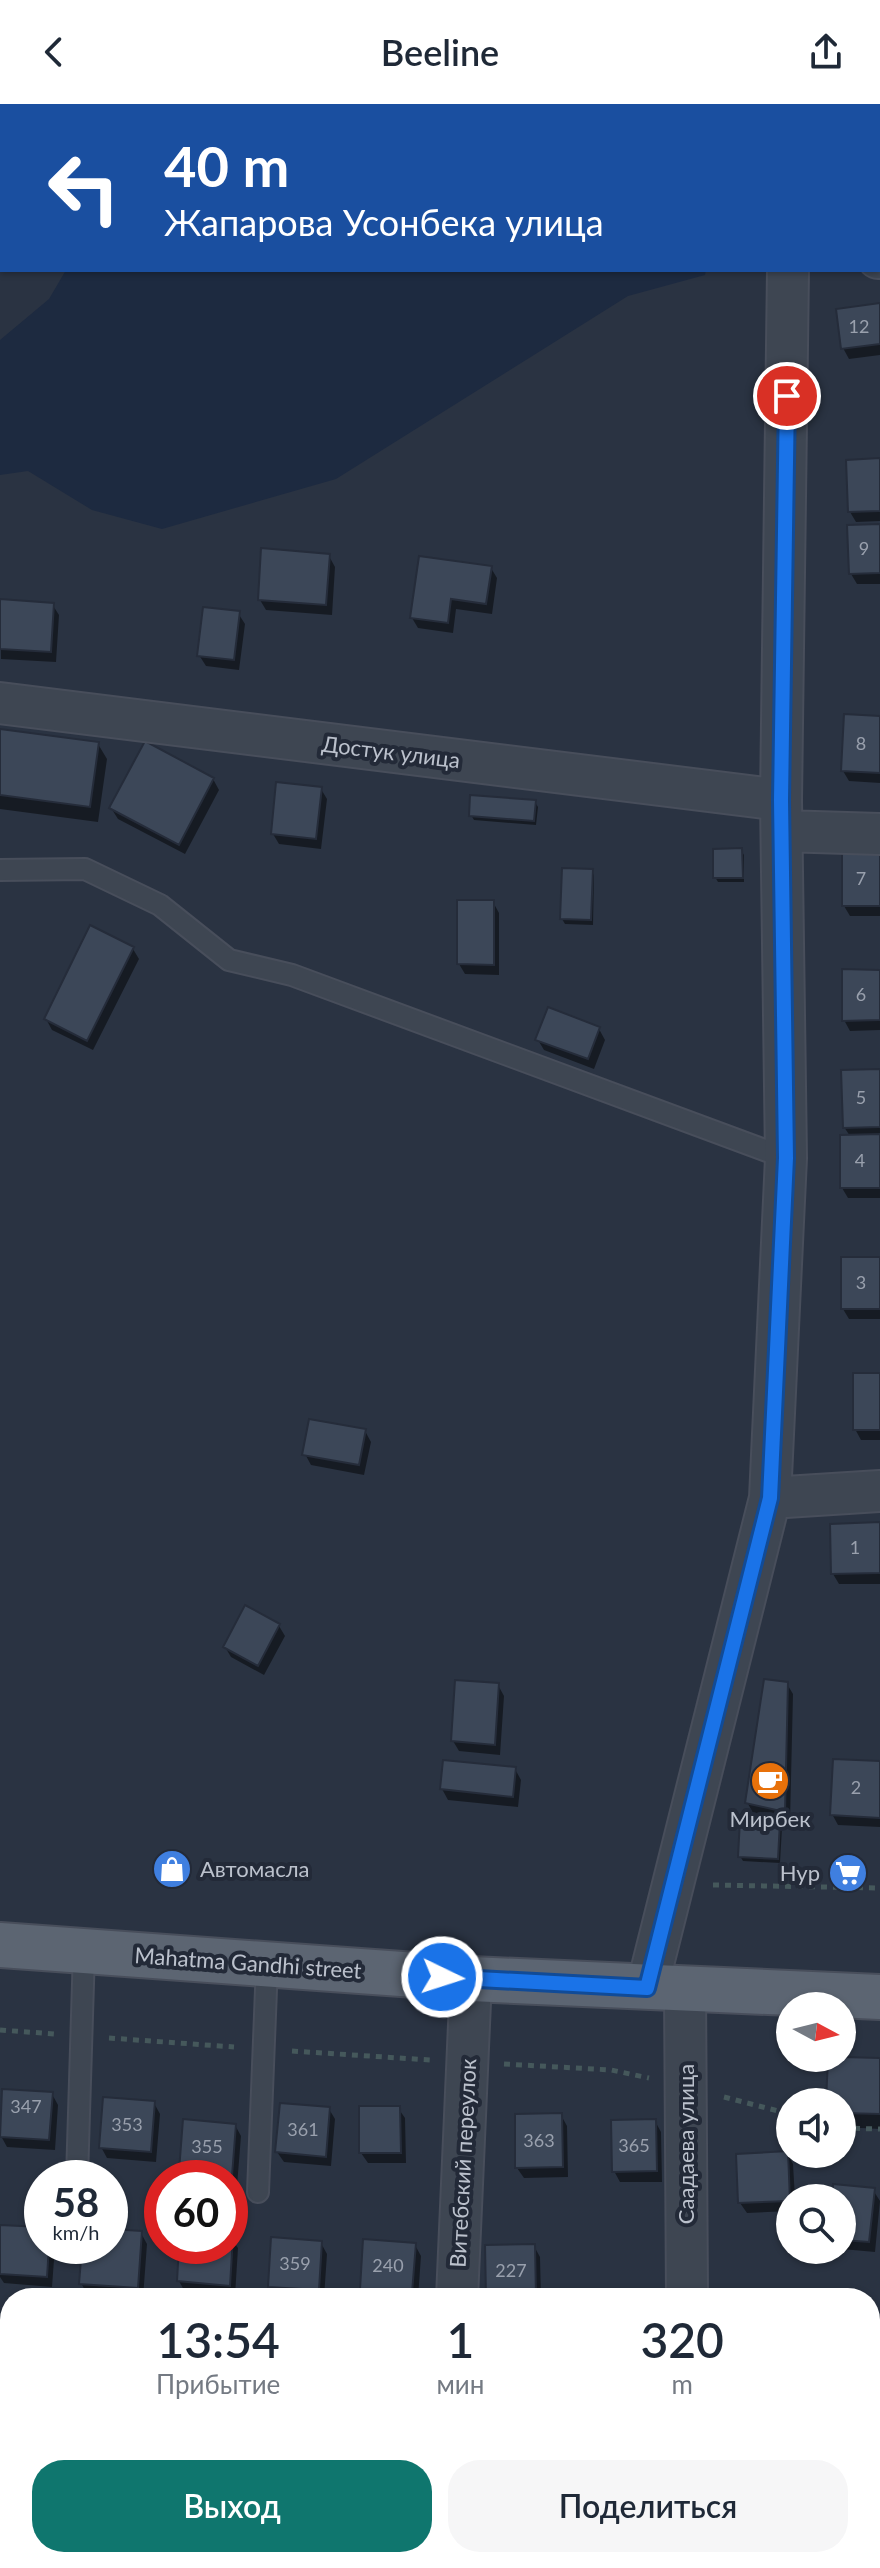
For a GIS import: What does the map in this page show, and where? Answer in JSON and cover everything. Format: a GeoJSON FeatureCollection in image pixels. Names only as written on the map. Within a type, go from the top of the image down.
{"type":"FeatureCollection","features":[{"type":"Feature","properties":{"kind":"main road","name":"Mahatma Gandhi street"},"geometry":{"type":"LineString","coordinates":[[0,1945],[471,1979],[880,1997]]}},
{"type":"Feature","properties":{"kind":"street","name":"Саадаева улица"},"geometry":{"type":"LineString","coordinates":[[687,2288],[686,2087],[666,1988],[672,1884],[770,1498],[786,1158],[782,816],[792,272]]}},
{"type":"Feature","properties":{"kind":"street","name":"Достук улица"},"geometry":{"type":"LineString","coordinates":[[0,703],[782,816],[880,834]]}},
{"type":"Feature","properties":{"kind":"street"},"geometry":{"type":"LineString","coordinates":[[770,1498],[880,1491]]}},
{"type":"Feature","properties":{"kind":"street","name":"Витебский переулок"},"geometry":{"type":"LineString","coordinates":[[457,2288],[471,1979]]}},
{"type":"Feature","properties":{"kind":"lane"},"geometry":{"type":"LineString","coordinates":[[0,870],[85,869],[160,905],[229,960],[292,975],[786,1158]]}},
{"type":"Feature","properties":{"kind":"lane"},"geometry":{"type":"LineString","coordinates":[[78,2160],[84,1951]]}},
{"type":"Feature","properties":{"kind":"lane"},"geometry":{"type":"LineString","coordinates":[[258,2192],[267,1964]]}},
{"type":"Feature","properties":{"kind":"path"},"geometry":{"type":"LineString","coordinates":[[672,1884],[880,1888]]}},
{"type":"Feature","properties":{"kind":"path"},"geometry":{"type":"LineString","coordinates":[[0,2030],[611,2070],[776,2110]]}},
{"type":"Feature","properties":{"kind":"path"},"geometry":{"type":"LineString","coordinates":[[856,2128],[880,2129]]}},
{"type":"Feature","properties":{"kind":"water"},"geometry":{"type":"Polygon","coordinates":[[[65,272],[706,272],[705,275],[628,296],[336,479],[162,529],[92,510],[28,471],[0,475],[0,340],[49,299],[65,272]]]}},
{"type":"Feature","properties":{"kind":"building"},"geometry":{"type":"Polygon","coordinates":[[[880,303],[880,344],[841,349],[836,309],[880,303]]]}},
{"type":"Feature","properties":{"kind":"building"},"geometry":{"type":"Polygon","coordinates":[[[880,458],[880,511],[848,512],[846,460],[880,458]]]}},
{"type":"Feature","properties":{"kind":"building"},"geometry":{"type":"Polygon","coordinates":[[[880,524],[880,573],[849,574],[847,525],[880,524]]]}},
{"type":"Feature","properties":{"kind":"building"},"geometry":{"type":"Polygon","coordinates":[[[261,548],[330,554],[326,605],[258,600],[261,548]]]}},
{"type":"Feature","properties":{"kind":"building"},"geometry":{"type":"Polygon","coordinates":[[[419,556],[492,566],[486,604],[451,599],[448,623],[410,618],[419,556]]]}},
{"type":"Feature","properties":{"kind":"building"},"geometry":{"type":"Polygon","coordinates":[[[0,599],[54,603],[51,652],[0,649],[0,599]]]}},
{"type":"Feature","properties":{"kind":"building"},"geometry":{"type":"Polygon","coordinates":[[[203,607],[240,611],[234,660],[197,656],[203,607]]]}},
{"type":"Feature","properties":{"kind":"building"},"geometry":{"type":"Polygon","coordinates":[[[844,714],[880,716],[880,773],[841,771],[844,714]]]}},
{"type":"Feature","properties":{"kind":"building"},"geometry":{"type":"Polygon","coordinates":[[[0,729],[99,742],[90,807],[0,795],[0,729]]]}},
{"type":"Feature","properties":{"kind":"building"},"geometry":{"type":"Polygon","coordinates":[[[145,741],[214,778],[179,845],[109,808],[145,741]]]}},
{"type":"Feature","properties":{"kind":"building"},"geometry":{"type":"Polygon","coordinates":[[[276,782],[322,787],[316,839],[271,834],[276,782]]]}},
{"type":"Feature","properties":{"kind":"building"},"geometry":{"type":"Polygon","coordinates":[[[470,795],[536,800],[534,821],[469,816],[470,795]]]}},
{"type":"Feature","properties":{"kind":"building"},"geometry":{"type":"Polygon","coordinates":[[[742,848],[743,878],[713,878],[713,849],[742,848]]]}},
{"type":"Feature","properties":{"kind":"building"},"geometry":{"type":"Polygon","coordinates":[[[842,851],[880,851],[880,906],[842,906],[842,851]]]}},
{"type":"Feature","properties":{"kind":"building"},"geometry":{"type":"Polygon","coordinates":[[[562,868],[593,869],[591,920],[560,919],[562,868]]]}},
{"type":"Feature","properties":{"kind":"building"},"geometry":{"type":"Polygon","coordinates":[[[457,900],[494,900],[494,965],[457,964],[457,900]]]}},
{"type":"Feature","properties":{"kind":"building"},"geometry":{"type":"Polygon","coordinates":[[[90,925],[134,947],[87,1041],[44,1019],[90,925]]]}},
{"type":"Feature","properties":{"kind":"building"},"geometry":{"type":"Polygon","coordinates":[[[842,969],[880,970],[880,1020],[842,1021],[842,969]]]}},
{"type":"Feature","properties":{"kind":"building"},"geometry":{"type":"Polygon","coordinates":[[[548,1007],[600,1027],[588,1059],[535,1040],[548,1007]]]}},
{"type":"Feature","properties":{"kind":"building"},"geometry":{"type":"Polygon","coordinates":[[[880,1069],[880,1127],[843,1128],[841,1070],[880,1069]]]}},
{"type":"Feature","properties":{"kind":"building"},"geometry":{"type":"Polygon","coordinates":[[[880,1134],[880,1188],[840,1188],[840,1135],[880,1134]]]}},
{"type":"Feature","properties":{"kind":"building"},"geometry":{"type":"Polygon","coordinates":[[[841,1257],[880,1257],[880,1309],[841,1309],[841,1257]]]}},
{"type":"Feature","properties":{"kind":"building"},"geometry":{"type":"Polygon","coordinates":[[[853,1373],[880,1373],[880,1430],[853,1430],[853,1373]]]}},
{"type":"Feature","properties":{"kind":"building"},"geometry":{"type":"Polygon","coordinates":[[[309,1419],[366,1429],[359,1465],[302,1455],[309,1419]]]}},
{"type":"Feature","properties":{"kind":"building"},"geometry":{"type":"Polygon","coordinates":[[[880,1522],[880,1573],[831,1574],[830,1524],[880,1522]]]}},
{"type":"Feature","properties":{"kind":"building"},"geometry":{"type":"Polygon","coordinates":[[[245,1605],[280,1624],[258,1666],[223,1647],[245,1605]]]}},
{"type":"Feature","properties":{"kind":"building"},"geometry":{"type":"Polygon","coordinates":[[[764,1679],[788,1682],[785,1812],[745,1803],[764,1679]]]}},
{"type":"Feature","properties":{"kind":"building"},"geometry":{"type":"Polygon","coordinates":[[[455,1680],[499,1683],[495,1745],[451,1741],[455,1680]]]}},
{"type":"Feature","properties":{"kind":"building"},"geometry":{"type":"Polygon","coordinates":[[[833,1759],[880,1761],[880,1818],[830,1815],[833,1759]]]}},
{"type":"Feature","properties":{"kind":"building"},"geometry":{"type":"Polygon","coordinates":[[[443,1760],[516,1767],[513,1797],[440,1789],[443,1760]]]}},
{"type":"Feature","properties":{"kind":"building"},"geometry":{"type":"Polygon","coordinates":[[[740,1819],[780,1821],[778,1859],[738,1857],[740,1819]]]}},
{"type":"Feature","properties":{"kind":"building"},"geometry":{"type":"Polygon","coordinates":[[[856,2057],[880,2058],[880,2114],[856,2113],[856,2088],[827,2088],[827,2072],[856,2072],[856,2057]]]}},
{"type":"Feature","properties":{"kind":"building"},"geometry":{"type":"Polygon","coordinates":[[[2,2089],[53,2092],[49,2140],[0,2137],[2,2089]]]}},
{"type":"Feature","properties":{"kind":"building"},"geometry":{"type":"Polygon","coordinates":[[[103,2097],[155,2101],[151,2152],[99,2148],[103,2097]]]}},
{"type":"Feature","properties":{"kind":"building"},"geometry":{"type":"Polygon","coordinates":[[[280,2103],[330,2107],[326,2157],[275,2152],[280,2103]]]}},
{"type":"Feature","properties":{"kind":"building"},"geometry":{"type":"Polygon","coordinates":[[[359,2106],[400,2106],[401,2153],[359,2153],[359,2106]]]}},
{"type":"Feature","properties":{"kind":"building"},"geometry":{"type":"Polygon","coordinates":[[[562,2113],[563,2167],[515,2168],[515,2114],[562,2113]]]}},
{"type":"Feature","properties":{"kind":"building"},"geometry":{"type":"Polygon","coordinates":[[[183,2119],[236,2124],[233,2160],[180,2160],[183,2119]]]}},
{"type":"Feature","properties":{"kind":"building"},"geometry":{"type":"Polygon","coordinates":[[[656,2119],[657,2171],[612,2172],[611,2120],[656,2119]]]}},
{"type":"Feature","properties":{"kind":"building"},"geometry":{"type":"Polygon","coordinates":[[[776,2152],[776,2168],[789,2168],[789,2184],[776,2184],[776,2202],[738,2203],[736,2154],[776,2152]]]}},
{"type":"Feature","properties":{"kind":"building"},"geometry":{"type":"Polygon","coordinates":[[[856,2186],[875,2188],[869,2242],[856,2241],[856,2186]]]}},
{"type":"Feature","properties":{"kind":"building"},"geometry":{"type":"Polygon","coordinates":[[[0,2225],[24,2226],[24,2264],[48,2264],[47,2277],[0,2274],[0,2225]]]}},
{"type":"Feature","properties":{"kind":"building"},"geometry":{"type":"Polygon","coordinates":[[[128,2230],[142,2231],[138,2288],[79,2284],[81,2264],[128,2264],[128,2230]]]}},
{"type":"Feature","properties":{"kind":"building"},"geometry":{"type":"Polygon","coordinates":[[[271,2237],[322,2241],[319,2288],[268,2287],[271,2237]]]}},
{"type":"Feature","properties":{"kind":"building"},"geometry":{"type":"Polygon","coordinates":[[[363,2239],[416,2243],[412,2288],[360,2288],[363,2239]]]}},
{"type":"Feature","properties":{"kind":"building"},"geometry":{"type":"Polygon","coordinates":[[[535,2244],[536,2288],[486,2288],[485,2245],[535,2244]]]}},
{"type":"Feature","properties":{"kind":"building"},"geometry":{"type":"Polygon","coordinates":[[[178,2264],[231,2264],[230,2286],[177,2281],[178,2264]]]}},
{"type":"Feature","properties":{"kind":"place","name":"Мирбек"},"geometry":{"type":"Point","coordinates":[770,1781]}},
{"type":"Feature","properties":{"kind":"place","name":"Автомасла"},"geometry":{"type":"Point","coordinates":[172,1869]}},
{"type":"Feature","properties":{"kind":"place","name":"Нур"},"geometry":{"type":"Point","coordinates":[848,1873]}},
{"type":"Feature","properties":{"kind":"route"},"geometry":{"type":"LineString","coordinates":[[442,1977],[647,1988],[770,1498],[786,1158],[781,800],[787,396]]}}]}
